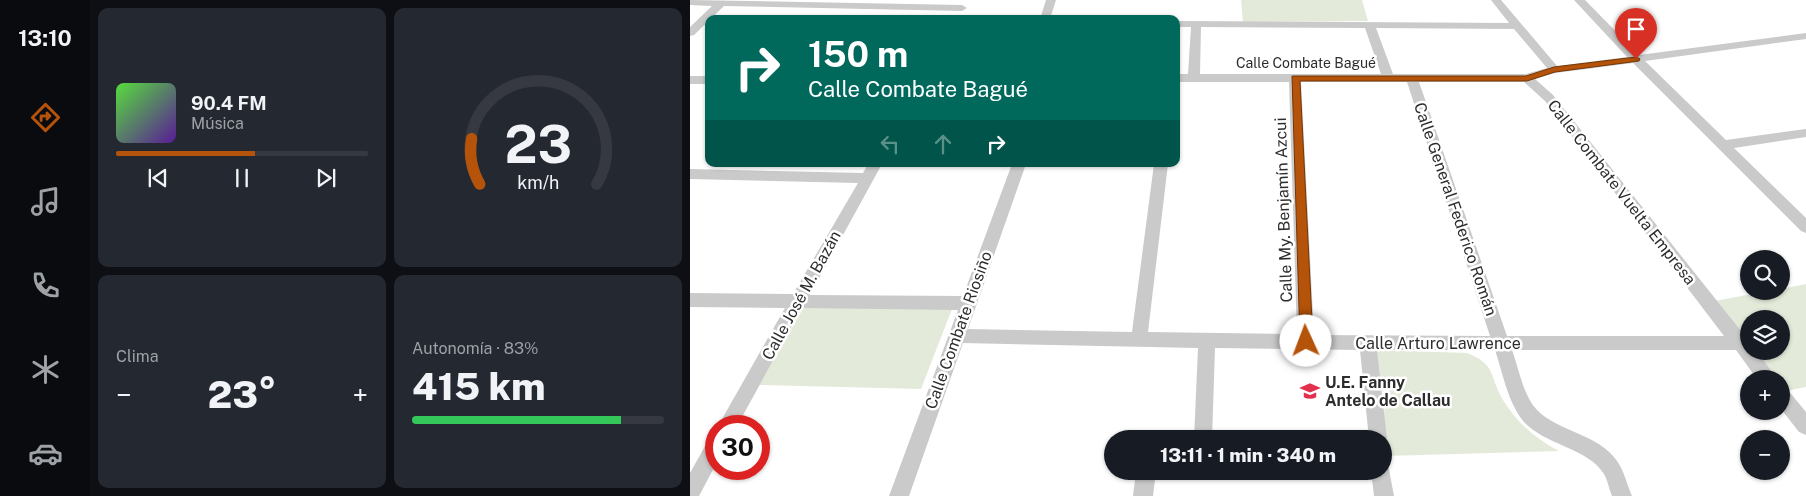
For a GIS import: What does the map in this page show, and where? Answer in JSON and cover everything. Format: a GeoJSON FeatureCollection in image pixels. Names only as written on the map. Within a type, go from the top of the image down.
{"type":"FeatureCollection","features":[{"type":"Feature","properties":{"kind":"street"},"geometry":{"type":"LineString","coordinates":[[1046,15],[1051,0]]}},
{"type":"Feature","properties":{"kind":"street"},"geometry":{"type":"LineString","coordinates":[[1496,0],[1554,70]]}},
{"type":"Feature","properties":{"kind":"street"},"geometry":{"type":"LineString","coordinates":[[1579,0],[1636,59],[1806,226]]}},
{"type":"Feature","properties":{"kind":"street"},"geometry":{"type":"LineString","coordinates":[[690,2],[965,4]]}},
{"type":"Feature","properties":{"kind":"street"},"geometry":{"type":"LineString","coordinates":[[708,15],[720,3]]}},
{"type":"Feature","properties":{"kind":"street"},"geometry":{"type":"LineString","coordinates":[[958,15],[965,4]]}},
{"type":"Feature","properties":{"kind":"street"},"geometry":{"type":"LineString","coordinates":[[690,33],[705,18]]}},
{"type":"Feature","properties":{"kind":"street"},"geometry":{"type":"LineString","coordinates":[[1180,24],[1519,26]]}},
{"type":"Feature","properties":{"kind":"street"},"geometry":{"type":"LineString","coordinates":[[1194,78],[1196,24]]}},
{"type":"Feature","properties":{"kind":"street"},"geometry":{"type":"LineString","coordinates":[[1370,26],[1388,78]]}},
{"type":"Feature","properties":{"kind":"street"},"geometry":{"type":"LineString","coordinates":[[1527,78],[1554,70],[1806,36]]}},
{"type":"Feature","properties":{"kind":"street","name":"Calle Combate Bagué"},"geometry":{"type":"LineString","coordinates":[[1180,78],[1527,78]]}},
{"type":"Feature","properties":{"kind":"street","name":"Calle My. Benjamín Azcui"},"geometry":{"type":"LineString","coordinates":[[1295,78],[1306,341]]}},
{"type":"Feature","properties":{"kind":"street","name":"Calle General Federico Román"},"geometry":{"type":"LineString","coordinates":[[1412,78],[1521,402],[1532,416],[1545,427],[1599,455],[1611,468],[1622,496]]}},
{"type":"Feature","properties":{"kind":"street","name":"Calle Combate Vuelta Empresa"},"geometry":{"type":"LineString","coordinates":[[1527,78],[1549,98],[1740,342]]}},
{"type":"Feature","properties":{"kind":"street"},"geometry":{"type":"LineString","coordinates":[[690,80],[705,80]]}},
{"type":"Feature","properties":{"kind":"street"},"geometry":{"type":"LineString","coordinates":[[1723,145],[1806,133]]}},
{"type":"Feature","properties":{"kind":"street","name":"Calle Combate Riosiño"},"geometry":{"type":"LineString","coordinates":[[899,496],[1018,167]]}},
{"type":"Feature","properties":{"kind":"street"},"geometry":{"type":"LineString","coordinates":[[1139,340],[1161,167]]}},
{"type":"Feature","properties":{"kind":"street"},"geometry":{"type":"LineString","coordinates":[[690,174],[871,171]]}},
{"type":"Feature","properties":{"kind":"street","name":"Calle José M. Bazán"},"geometry":{"type":"LineString","coordinates":[[733,415],[871,171]]}},
{"type":"Feature","properties":{"kind":"street"},"geometry":{"type":"LineString","coordinates":[[690,300],[968,303]]}},
{"type":"Feature","properties":{"kind":"street","name":"Calle Arturo Lawrence"},"geometry":{"type":"LineString","coordinates":[[956,336],[1368,343],[1740,342]]}},
{"type":"Feature","properties":{"kind":"street"},"geometry":{"type":"LineString","coordinates":[[1203,430],[1207,340]]}},
{"type":"Feature","properties":{"kind":"street"},"geometry":{"type":"LineString","coordinates":[[1368,343],[1377,430]]}},
{"type":"Feature","properties":{"kind":"street","name":"Calle Combate Vuelta Empresa"},"geometry":{"type":"LineString","coordinates":[[1754,360],[1761,370]]}},
{"type":"Feature","properties":{"kind":"street"},"geometry":{"type":"LineString","coordinates":[[1790,406],[1806,426]]}},
{"type":"Feature","properties":{"kind":"street"},"geometry":{"type":"LineString","coordinates":[[690,492],[696,472],[705,460]]}},
{"type":"Feature","properties":{"kind":"street"},"geometry":{"type":"LineString","coordinates":[[1143,496],[1145,480]]}},
{"type":"Feature","properties":{"kind":"street"},"geometry":{"type":"LineString","coordinates":[[1382,480],[1384,496]]}},
{"type":"Feature","properties":{"kind":"green space"},"geometry":{"type":"Polygon","coordinates":[[[1241,0],[1362,0],[1368,21],[1243,22],[1241,0]]]}},
{"type":"Feature","properties":{"kind":"green space"},"geometry":{"type":"Polygon","coordinates":[[[1806,284],[1806,387],[1790,390],[1790,370],[1770,370],[1762,360],[1790,360],[1790,310],[1740,310],[1740,332],[1715,301],[1740,296],[1740,300],[1790,300],[1790,287],[1806,284]]]}},
{"type":"Feature","properties":{"kind":"green space"},"geometry":{"type":"Polygon","coordinates":[[[805,305],[952,309],[921,389],[759,385],[805,305]]]}},
{"type":"Feature","properties":{"kind":"green space"},"geometry":{"type":"Polygon","coordinates":[[[1378,350],[1467,353],[1477,357],[1488,367],[1503,400],[1514,416],[1535,436],[1559,451],[1392,456],[1392,430],[1383,430],[1385,400],[1372,353],[1378,350]]]}},
{"type":"Feature","properties":{"kind":"place","name":"U.E. Fanny Antelo de Callau"},"geometry":{"type":"Point","coordinates":[1310,391]}},
{"type":"Feature","properties":{"kind":"route"},"geometry":{"type":"LineString","coordinates":[[1306,341],[1295,78],[1527,78],[1554,70],[1636,59]]}}]}
